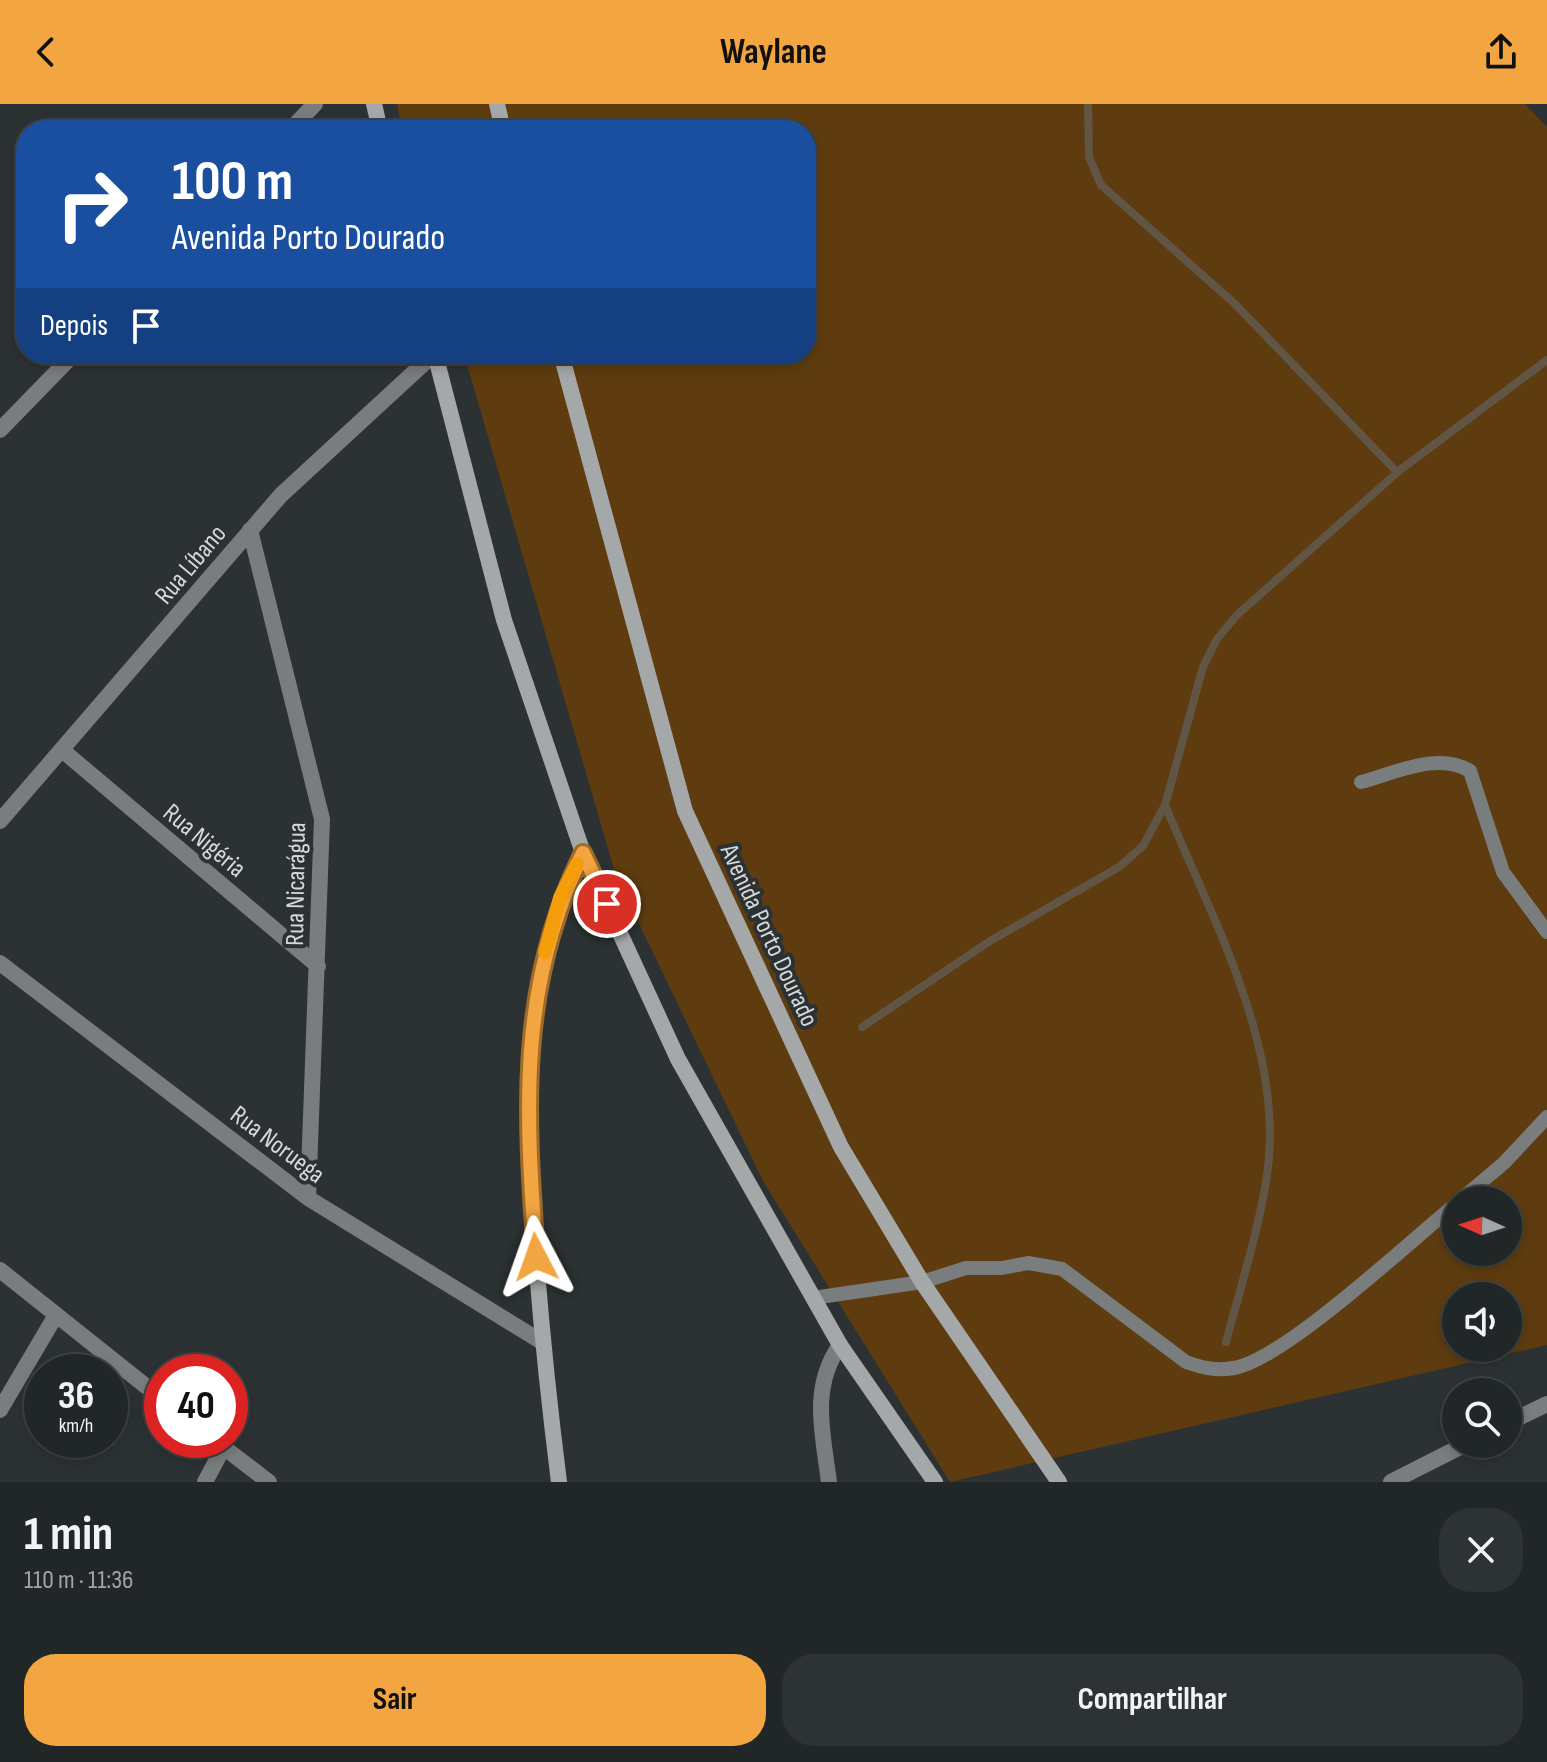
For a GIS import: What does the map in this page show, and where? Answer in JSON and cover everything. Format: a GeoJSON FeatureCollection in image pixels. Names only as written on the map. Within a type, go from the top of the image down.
{"type":"FeatureCollection","features":[{"type":"Feature","properties":{"kind":"street"},"geometry":{"type":"LineString","coordinates":[[300,120],[315,104]]}},
{"type":"Feature","properties":{"kind":"street"},"geometry":{"type":"LineString","coordinates":[[0,430],[64,364]]}},
{"type":"Feature","properties":{"kind":"street","name":"Rua Líbano"},"geometry":{"type":"LineString","coordinates":[[0,821],[281,495],[423,364]]}},
{"type":"Feature","properties":{"kind":"street"},"geometry":{"type":"LineString","coordinates":[[437,364],[504,620],[583,853],[678,1059],[840,1345],[935,1482]]}},
{"type":"Feature","properties":{"kind":"street","name":"Avenida Porto Dourado"},"geometry":{"type":"LineString","coordinates":[[564,364],[685,811],[841,1147],[922,1282],[1059,1482]]}},
{"type":"Feature","properties":{"kind":"street","name":"Rua Nicarágua"},"geometry":{"type":"LineString","coordinates":[[250,530],[322,819],[308,1198]]}},
{"type":"Feature","properties":{"kind":"street","name":"Rua Nigéria"},"geometry":{"type":"LineString","coordinates":[[62,750],[318,966]]}},
{"type":"Feature","properties":{"kind":"street"},"geometry":{"type":"LineString","coordinates":[[559,1482],[542,1342],[530,1172],[527,1069],[542,962],[560,898],[583,853]]}},
{"type":"Feature","properties":{"kind":"street","name":"Rua Noruega"},"geometry":{"type":"LineString","coordinates":[[0,963],[308,1198],[542,1342]]}},
{"type":"Feature","properties":{"kind":"street"},"geometry":{"type":"LineString","coordinates":[[0,1270],[144,1385]]}},
{"type":"Feature","properties":{"kind":"street"},"geometry":{"type":"LineString","coordinates":[[0,1410],[56,1315]]}},
{"type":"Feature","properties":{"kind":"street"},"geometry":{"type":"LineString","coordinates":[[829,1482],[819,1397],[827,1363],[840,1345]]}},
{"type":"Feature","properties":{"kind":"street"},"geometry":{"type":"LineString","coordinates":[[1522,1416],[1547,1404]]}},
{"type":"Feature","properties":{"kind":"street"},"geometry":{"type":"LineString","coordinates":[[1391,1482],[1442,1456]]}},
{"type":"Feature","properties":{"kind":"street"},"geometry":{"type":"LineString","coordinates":[[205,1482],[213,1458]]}},
{"type":"Feature","properties":{"kind":"street"},"geometry":{"type":"LineString","coordinates":[[237,1458],[269,1482]]}},
{"type":"Feature","properties":{"kind":"lane"},"geometry":{"type":"LineString","coordinates":[[1361,782],[1432,763],[1455,761],[1470,771],[1503,872],[1547,932]]}},
{"type":"Feature","properties":{"kind":"lane"},"geometry":{"type":"LineString","coordinates":[[1477,1186],[1504,1163],[1547,1117]]}},
{"type":"Feature","properties":{"kind":"lane"},"geometry":{"type":"LineString","coordinates":[[813,1298],[922,1282],[966,1268],[1002,1268],[1028,1263],[1062,1269],[1186,1362],[1211,1370],[1237,1368],[1275,1351],[1442,1215]]}},
{"type":"Feature","properties":{"kind":"shaded area"},"geometry":{"type":"Polygon","coordinates":[[[397,104],[1525,104],[1547,127],[1547,1345],[1522,1351],[1522,1282],[1442,1282],[1442,1362],[1473,1362],[950,1482],[763,1181],[616,876],[467,364],[816,364],[816,120],[400,120],[397,104]]]}},
{"type":"Feature","properties":{"kind":"waterway"},"geometry":{"type":"LineString","coordinates":[[1088,104],[1089,157],[1101,185],[1235,304],[1397,472]]}},
{"type":"Feature","properties":{"kind":"waterway"},"geometry":{"type":"LineString","coordinates":[[862,1027],[990,941],[1119,867],[1143,846],[1165,805],[1203,667],[1217,639],[1237,615],[1400,470],[1547,360]]}},
{"type":"Feature","properties":{"kind":"waterway"},"geometry":{"type":"LineString","coordinates":[[1165,805],[1242,989],[1266,1085],[1270,1134],[1266,1182],[1226,1342]]}},
{"type":"Feature","properties":{"kind":"slow traffic"},"geometry":{"type":"LineString","coordinates":[[545,952],[560,898],[577,864]]}},
{"type":"Feature","properties":{"kind":"route"},"geometry":{"type":"LineString","coordinates":[[536,1257],[527,1069],[542,962],[560,898],[583,853],[607,904]]}}]}
